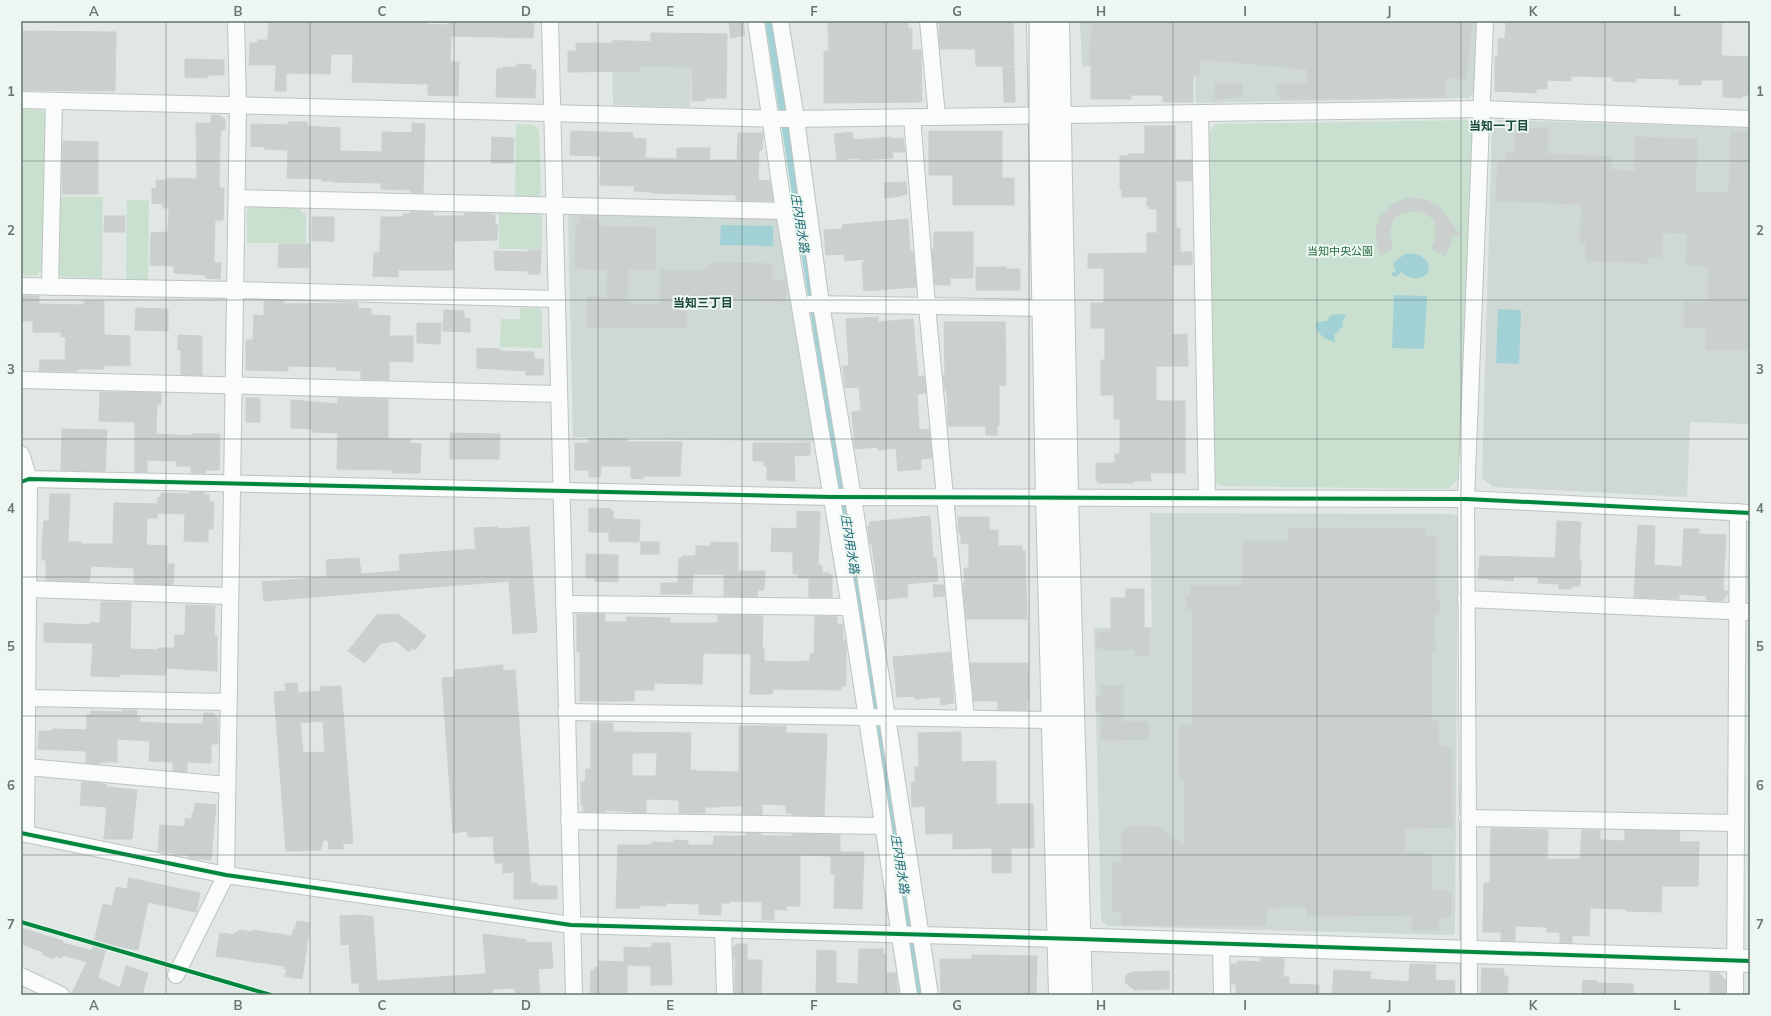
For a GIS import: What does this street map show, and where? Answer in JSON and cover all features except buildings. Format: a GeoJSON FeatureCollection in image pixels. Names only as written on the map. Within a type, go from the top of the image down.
{"type":"FeatureCollection","features":[{"type":"Feature","properties":{"kind":"street"},"geometry":{"type":"LineString","coordinates":[[176,974],[226,875],[237,198],[238,105],[236,21]]}},
{"type":"Feature","properties":{"kind":"street"},"geometry":{"type":"LineString","coordinates":[[550,21],[571,925],[574,995]]}},
{"type":"Feature","properties":{"kind":"street"},"geometry":{"type":"LineString","coordinates":[[756,21],[784,119],[811,304],[910,935],[909,995]]}},
{"type":"Feature","properties":{"kind":"street"},"geometry":{"type":"LineString","coordinates":[[780,21],[784,119],[784,211],[811,304],[842,497],[850,607],[877,718],[882,826],[910,935],[930,995]]}},
{"type":"Feature","properties":{"kind":"street"},"geometry":{"type":"LineString","coordinates":[[928,21],[936,117]]}},
{"type":"Feature","properties":{"kind":"street"},"geometry":{"type":"LineString","coordinates":[[1038,21],[1050,116],[1057,497],[1069,939],[1060,995]]}},
{"type":"Feature","properties":{"kind":"street"},"geometry":{"type":"LineString","coordinates":[[1058,21],[1050,116],[1043,308],[1057,497],[1053,720],[1069,939],[1081,995]]}},
{"type":"Feature","properties":{"kind":"street"},"geometry":{"type":"LineString","coordinates":[[1469,995],[1470,952],[1467,818],[1466,499],[1485,21]]}},
{"type":"Feature","properties":{"kind":"street"},"geometry":{"type":"LineString","coordinates":[[21,100],[784,119],[1482,108],[1750,119]]}},
{"type":"Feature","properties":{"kind":"street"},"geometry":{"type":"LineString","coordinates":[[50,287],[54,100]]}},
{"type":"Feature","properties":{"kind":"street"},"geometry":{"type":"LineString","coordinates":[[1200,113],[1207,498]]}},
{"type":"Feature","properties":{"kind":"street"},"geometry":{"type":"LineString","coordinates":[[912,117],[944,497],[966,719]]}},
{"type":"Feature","properties":{"kind":"street"},"geometry":{"type":"LineString","coordinates":[[237,198],[784,211]]}},
{"type":"Feature","properties":{"kind":"street"},"geometry":{"type":"LineString","coordinates":[[21,286],[557,299]]}},
{"type":"Feature","properties":{"kind":"street"},"geometry":{"type":"LineString","coordinates":[[811,304],[1043,308]]}},
{"type":"Feature","properties":{"kind":"street"},"geometry":{"type":"LineString","coordinates":[[21,380],[559,394]]}},
{"type":"Feature","properties":{"kind":"street"},"geometry":{"type":"LineString","coordinates":[[21,454],[25,480],[24,699],[27,767],[24,833],[226,875],[571,925],[1069,939],[1743,961]]}},
{"type":"Feature","properties":{"kind":"street"},"geometry":{"type":"LineString","coordinates":[[25,480],[232,483],[842,497],[1466,499],[1744,513],[1743,781],[1736,824],[1743,961],[1735,995]]}},
{"type":"Feature","properties":{"kind":"street"},"geometry":{"type":"LineString","coordinates":[[25,591],[230,596]]}},
{"type":"Feature","properties":{"kind":"street"},"geometry":{"type":"LineString","coordinates":[[1466,599],[1744,612]]}},
{"type":"Feature","properties":{"kind":"street"},"geometry":{"type":"LineString","coordinates":[[564,604],[850,607]]}},
{"type":"Feature","properties":{"kind":"street"},"geometry":{"type":"LineString","coordinates":[[24,699],[228,702]]}},
{"type":"Feature","properties":{"kind":"street"},"geometry":{"type":"LineString","coordinates":[[566,712],[1053,720]]}},
{"type":"Feature","properties":{"kind":"street"},"geometry":{"type":"LineString","coordinates":[[27,767],[227,786]]}},
{"type":"Feature","properties":{"kind":"street"},"geometry":{"type":"LineString","coordinates":[[1467,818],[1736,824]]}},
{"type":"Feature","properties":{"kind":"street"},"geometry":{"type":"LineString","coordinates":[[569,821],[882,826]]}},
{"type":"Feature","properties":{"kind":"street"},"geometry":{"type":"LineString","coordinates":[[723,930],[724,995]]}},
{"type":"Feature","properties":{"kind":"street"},"geometry":{"type":"LineString","coordinates":[[1221,944],[1222,995]]}},
{"type":"Feature","properties":{"kind":"street"},"geometry":{"type":"LineString","coordinates":[[21,976],[61,995]]}},
{"type":"Feature","properties":{"kind":"shaded area"},"geometry":{"type":"Polygon","coordinates":[[[1080,21],[1477,21],[1475,92],[1469,98],[1196,103],[1195,76],[1082,66],[1080,21]]]}},
{"type":"Feature","properties":{"kind":"shaded area"},"geometry":{"type":"Polygon","coordinates":[[[612,40],[692,42],[690,107],[613,105],[612,40]]]}},
{"type":"Feature","properties":{"kind":"shaded area"},"geometry":{"type":"Polygon","coordinates":[[[1498,120],[1750,128],[1750,424],[1690,422],[1687,497],[1493,487],[1482,478],[1492,124],[1498,120]]]}},
{"type":"Feature","properties":{"kind":"shaded area"},"geometry":{"type":"Polygon","coordinates":[[[571,213],[777,219],[780,224],[815,442],[573,437],[568,219],[571,213]]]}},
{"type":"Feature","properties":{"kind":"shaded area"},"geometry":{"type":"Polygon","coordinates":[[[1150,513],[1453,514],[1458,518],[1455,933],[1452,935],[1108,926],[1101,920],[1094,628],[1152,627],[1150,513]]]}},
{"type":"Feature","properties":{"kind":"green space"},"geometry":{"type":"Polygon","coordinates":[[[21,109],[42,110],[46,114],[42,269],[36,276],[21,275],[21,109]]]}},
{"type":"Feature","properties":{"kind":"green space","name":"当知中央公園"},"geometry":{"type":"Polygon","coordinates":[[[1468,120],[1474,125],[1459,478],[1449,489],[1222,486],[1215,482],[1209,132],[1215,124],[1468,120]]]}},
{"type":"Feature","properties":{"kind":"green space"},"geometry":{"type":"Polygon","coordinates":[[[516,124],[534,125],[539,130],[541,193],[536,198],[515,197],[516,124]]]}},
{"type":"Feature","properties":{"kind":"green space"},"geometry":{"type":"Polygon","coordinates":[[[59,197],[103,197],[102,278],[62,277],[58,273],[59,197]]]}},
{"type":"Feature","properties":{"kind":"green space"},"geometry":{"type":"Polygon","coordinates":[[[127,200],[149,200],[148,280],[126,279],[127,200]]]}},
{"type":"Feature","properties":{"kind":"green space"},"geometry":{"type":"Polygon","coordinates":[[[252,206],[301,206],[301,211],[306,215],[306,243],[247,243],[247,211],[252,206]]]}},
{"type":"Feature","properties":{"kind":"green space"},"geometry":{"type":"Polygon","coordinates":[[[499,212],[538,213],[542,216],[542,249],[499,249],[499,212]]]}},
{"type":"Feature","properties":{"kind":"green space"},"geometry":{"type":"Polygon","coordinates":[[[520,308],[539,308],[542,311],[542,348],[500,347],[501,319],[520,319],[520,308]]]}},
{"type":"Feature","properties":{"kind":"water","name":"庄内用水路"},"geometry":{"type":"Polygon","coordinates":[[[765,21],[772,21],[923,995],[917,995],[765,21]]]}},
{"type":"Feature","properties":{"kind":"water"},"geometry":{"type":"Polygon","coordinates":[[[721,225],[773,226],[773,246],[720,245],[721,225]]]}},
{"type":"Feature","properties":{"kind":"water"},"geometry":{"type":"Polygon","coordinates":[[[1405,254],[1415,254],[1424,258],[1429,264],[1428,273],[1421,278],[1411,278],[1401,272],[1396,277],[1392,275],[1392,272],[1395,272],[1395,268],[1393,268],[1394,262],[1405,254]]]}},
{"type":"Feature","properties":{"kind":"water"},"geometry":{"type":"Polygon","coordinates":[[[1394,295],[1427,296],[1424,349],[1392,348],[1394,295]]]}},
{"type":"Feature","properties":{"kind":"water"},"geometry":{"type":"Polygon","coordinates":[[[1498,309],[1521,310],[1519,364],[1496,363],[1498,309]]]}},
{"type":"Feature","properties":{"kind":"water"},"geometry":{"type":"Polygon","coordinates":[[[1337,314],[1346,316],[1342,323],[1343,327],[1334,334],[1335,342],[1322,336],[1315,324],[1318,322],[1327,321],[1330,316],[1337,314]]]}},
{"type":"Feature","properties":{"kind":"cycle path"},"geometry":{"type":"LineString","coordinates":[[21,482],[29,479],[832,497],[1466,499],[1750,513]]}},
{"type":"Feature","properties":{"kind":"cycle path"},"geometry":{"type":"LineString","coordinates":[[21,833],[226,875],[571,925],[1079,939],[1750,961]]}},
{"type":"Feature","properties":{"kind":"cycle path"},"geometry":{"type":"LineString","coordinates":[[21,922],[271,995]]}},
{"type":"Feature","properties":{"kind":"district","name":"当知一丁目"},"geometry":{"type":"Point","coordinates":[1499,126]}},
{"type":"Feature","properties":{"kind":"district","name":"当知三丁目"},"geometry":{"type":"Point","coordinates":[703,303]}}]}
